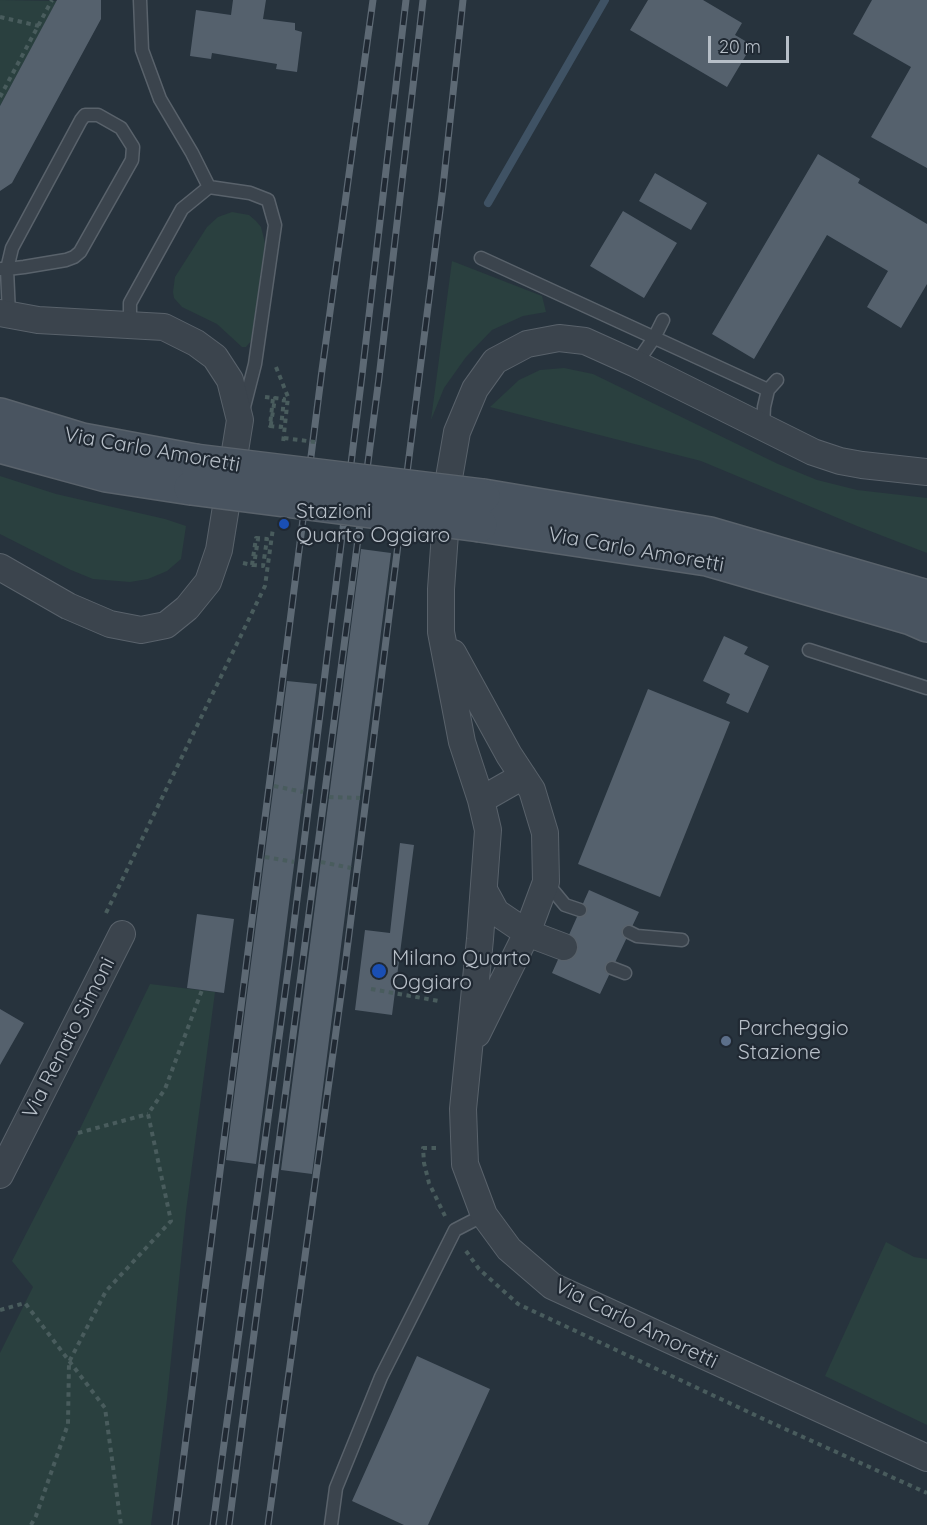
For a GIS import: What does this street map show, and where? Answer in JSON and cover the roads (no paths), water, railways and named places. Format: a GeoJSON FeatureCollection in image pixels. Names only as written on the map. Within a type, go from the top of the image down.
{"type":"FeatureCollection","features":[{"type":"Feature","properties":{"kind":"street"},"geometry":{"type":"LineString","coordinates":[[0,567],[68,606],[110,624],[141,630],[166,626],[187,608],[208,582],[219,550],[240,420],[230,380],[215,357],[196,343],[164,327],[38,320],[4,314]]}},
{"type":"Feature","properties":{"kind":"street","name":"Via Carlo Amoretti"},"geometry":{"type":"LineString","coordinates":[[927,472],[840,461],[813,452],[585,341],[559,338],[527,344],[495,361],[475,389],[457,432],[449,478],[441,589],[441,632],[462,742],[482,800],[488,830],[463,1109],[465,1164],[484,1215],[509,1249],[552,1286],[927,1458]]}},
{"type":"Feature","properties":{"kind":"street","name":"Via Carlo Amoretti"},"geometry":{"type":"LineString","coordinates":[[0,416],[193,474]]}},
{"type":"Feature","properties":{"kind":"street","name":"Via Carlo Amoretti"},"geometry":{"type":"LineString","coordinates":[[0,446],[106,475],[193,474],[482,510],[710,534],[927,597]]}},
{"type":"Feature","properties":{"kind":"street","name":"Via Carlo Amoretti"},"geometry":{"type":"LineString","coordinates":[[482,510],[707,559],[911,618],[927,625]]}},
{"type":"Feature","properties":{"kind":"street","name":"Via Carlo Amoretti"},"geometry":{"type":"LineString","coordinates":[[441,632],[509,755],[532,790],[545,832],[546,882],[527,933],[494,996],[468,1053]]}},
{"type":"Feature","properties":{"kind":"street"},"geometry":{"type":"LineString","coordinates":[[482,800],[523,776]]}},
{"type":"Feature","properties":{"kind":"street"},"geometry":{"type":"LineString","coordinates":[[484,890],[496,912],[527,933],[564,947]]}},
{"type":"Feature","properties":{"kind":"street","name":"Via Renato Simoni"},"geometry":{"type":"LineString","coordinates":[[0,1174],[112,927]]}},
{"type":"Feature","properties":{"kind":"lane"},"geometry":{"type":"LineString","coordinates":[[140,0],[142,50],[160,99],[209,187]]}},
{"type":"Feature","properties":{"kind":"lane"},"geometry":{"type":"LineString","coordinates":[[4,269],[66,260],[80,252],[132,160],[133,147],[115,123],[91,114],[85,115],[81,120],[12,248],[4,269],[4,314]]}},
{"type":"Feature","properties":{"kind":"lane"},"geometry":{"type":"LineString","coordinates":[[130,325],[130,303],[182,209],[209,187],[250,193],[268,200],[275,225],[255,364],[240,420]]}},
{"type":"Feature","properties":{"kind":"lane"},"geometry":{"type":"LineString","coordinates":[[481,258],[654,338],[772,385],[764,407],[763,427]]}},
{"type":"Feature","properties":{"kind":"lane"},"geometry":{"type":"LineString","coordinates":[[636,364],[663,320]]}},
{"type":"Feature","properties":{"kind":"lane"},"geometry":{"type":"LineString","coordinates":[[809,650],[927,688]]}},
{"type":"Feature","properties":{"kind":"lane"},"geometry":{"type":"LineString","coordinates":[[546,882],[565,905],[580,910]]}},
{"type":"Feature","properties":{"kind":"lane"},"geometry":{"type":"LineString","coordinates":[[629,932],[638,936],[682,940]]}},
{"type":"Feature","properties":{"kind":"lane"},"geometry":{"type":"LineString","coordinates":[[612,968],[625,973]]}},
{"type":"Feature","properties":{"kind":"lane"},"geometry":{"type":"LineString","coordinates":[[331,1525],[336,1488],[386,1366],[455,1230],[484,1215]]}},
{"type":"Feature","properties":{"kind":"waterway"},"geometry":{"type":"LineString","coordinates":[[488,203],[605,0]]}},
{"type":"Feature","properties":{"kind":"railway"},"geometry":{"type":"LineString","coordinates":[[175,1525],[322,370],[373,0]]}},
{"type":"Feature","properties":{"kind":"railway"},"geometry":{"type":"LineString","coordinates":[[213,1525],[290,956],[406,0]]}},
{"type":"Feature","properties":{"kind":"railway"},"geometry":{"type":"LineString","coordinates":[[229,1525],[379,378],[423,0]]}},
{"type":"Feature","properties":{"kind":"railway"},"geometry":{"type":"LineString","coordinates":[[268,1525],[345,966],[443,187],[463,0]]}},
{"type":"Feature","properties":{"kind":"place","name":"Stazioni Quarto Oggiaro"},"geometry":{"type":"Point","coordinates":[284,524]}},
{"type":"Feature","properties":{"kind":"place","name":"Milano Quarto Oggiaro"},"geometry":{"type":"Point","coordinates":[379,971]}},
{"type":"Feature","properties":{"kind":"place","name":"Parcheggio Stazione"},"geometry":{"type":"Point","coordinates":[726,1041]}}]}
